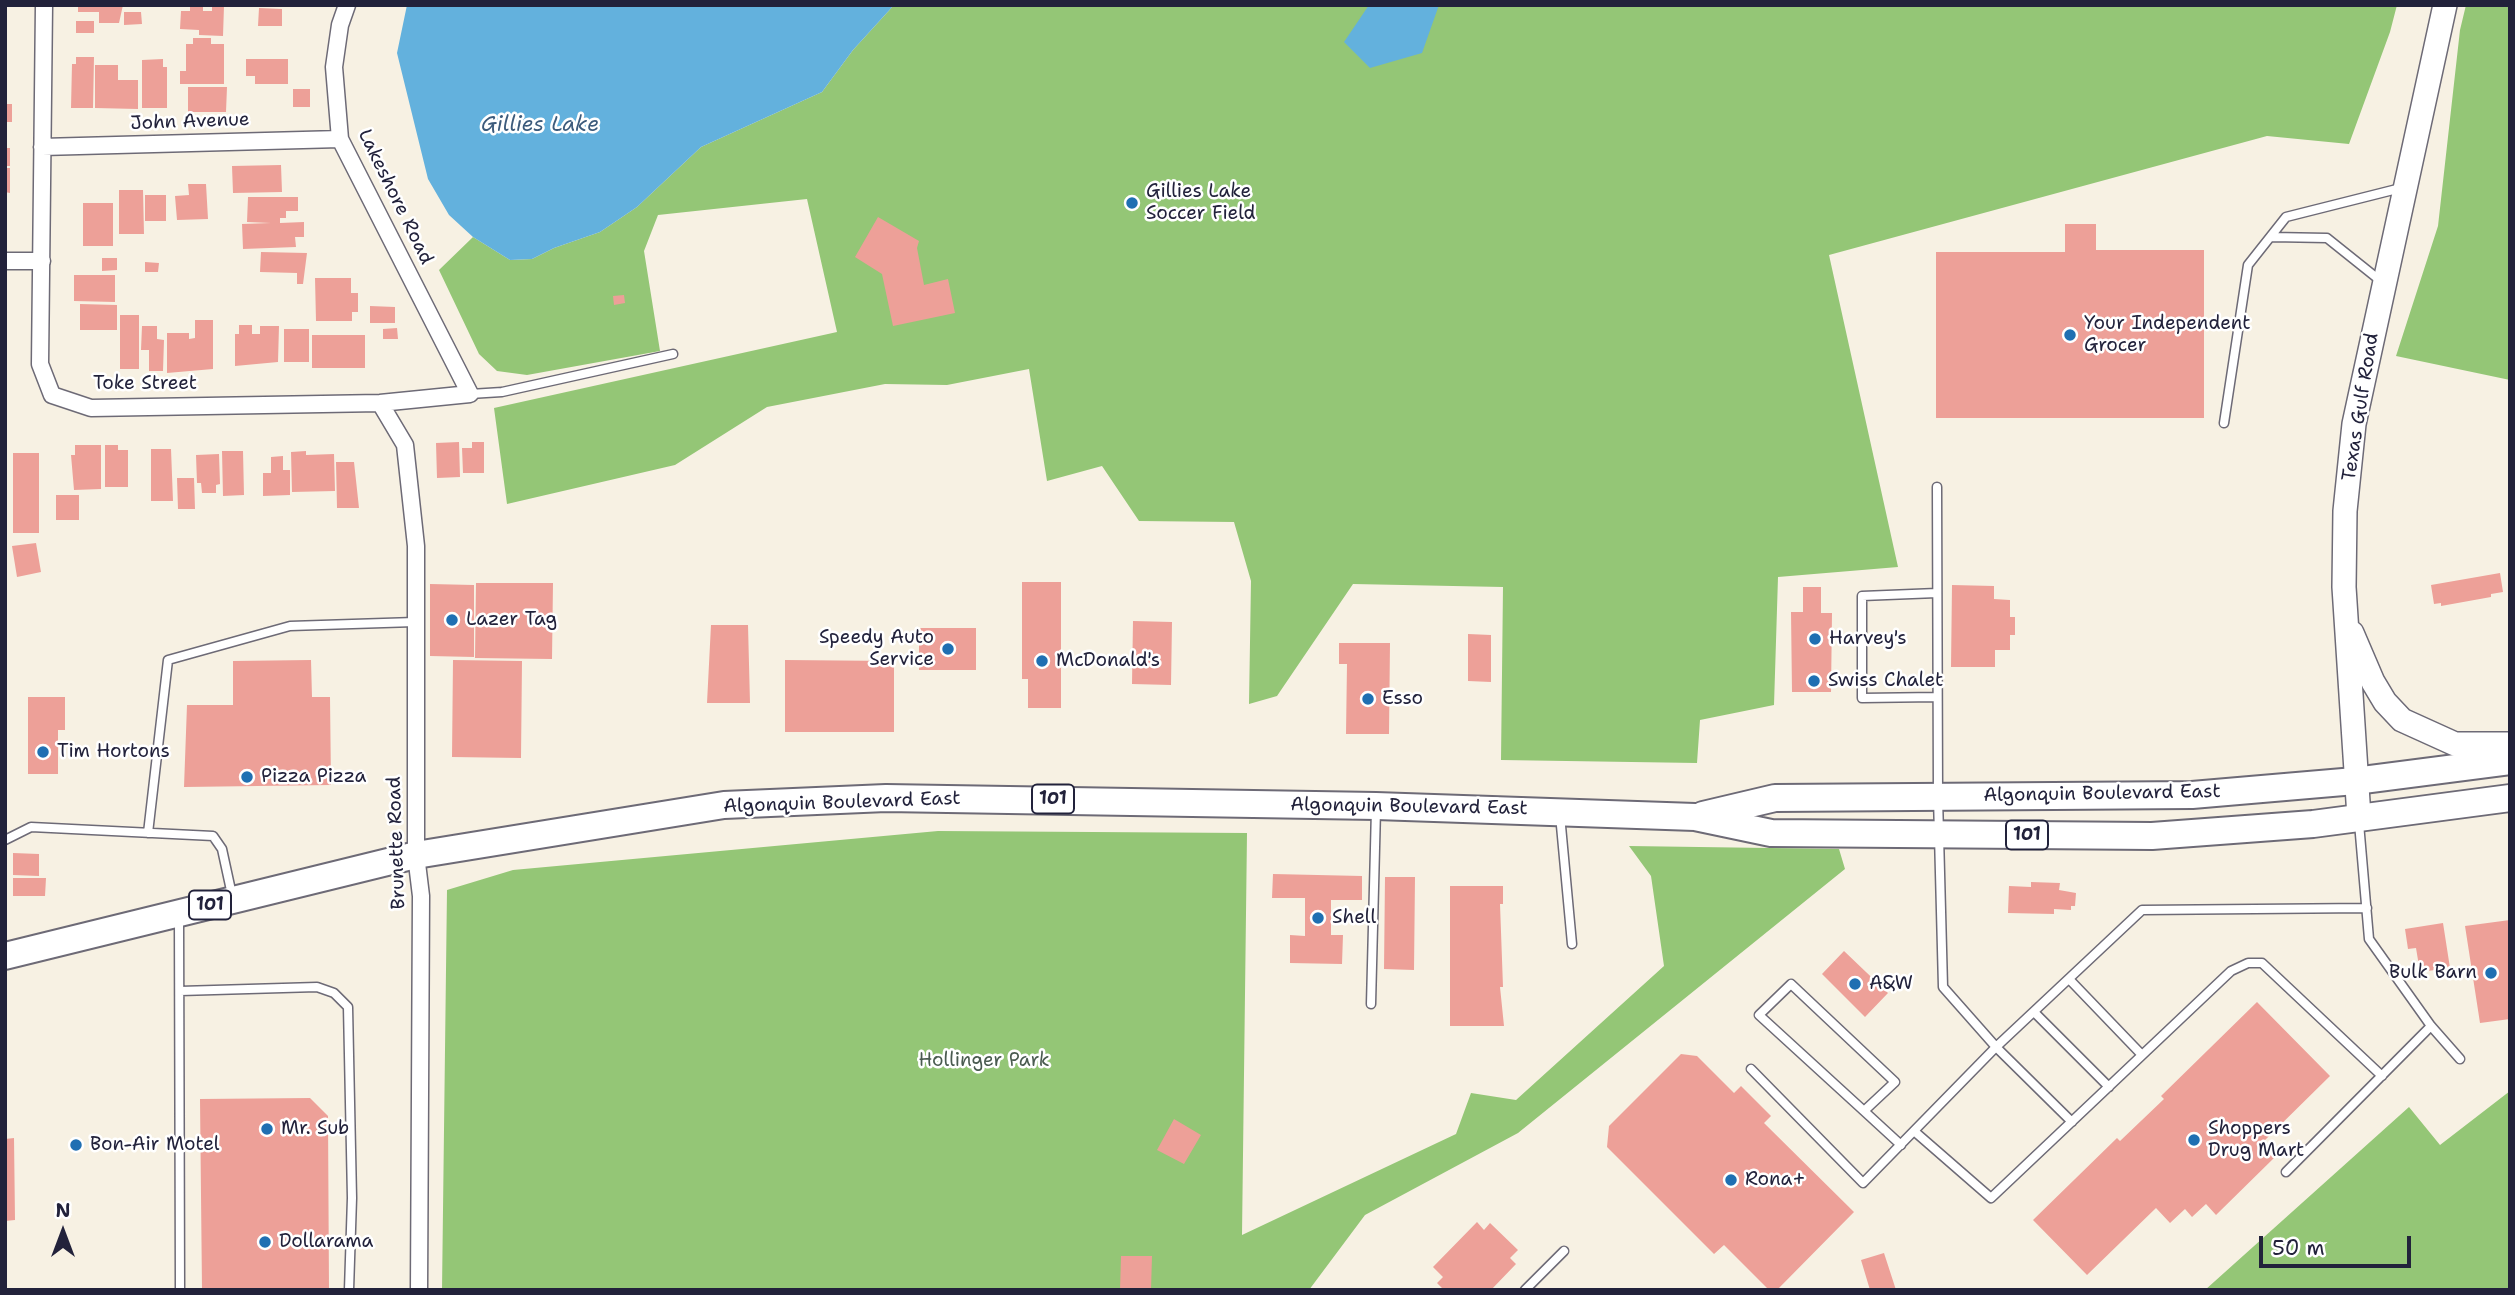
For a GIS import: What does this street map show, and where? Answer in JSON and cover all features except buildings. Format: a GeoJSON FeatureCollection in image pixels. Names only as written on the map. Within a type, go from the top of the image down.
{"type":"FeatureCollection","features":[{"type":"Feature","properties":{"kind":"main road","name":"Texas Gulf Road"},"geometry":{"type":"LineString","coordinates":[[2359,817],[2346,625],[2345,511],[2353,436],[2383,283],[2445,5]]}},
{"type":"Feature","properties":{"kind":"main road"},"geometry":{"type":"LineString","coordinates":[[2346,625],[2357,639],[2373,682],[2385,702],[2402,720],[2455,744],[2510,744]]}},
{"type":"Feature","properties":{"kind":"main road","name":"Algonquin Boulevard East"},"geometry":{"type":"LineString","coordinates":[[1695,817],[1774,798],[2192,795],[2355,781],[2510,761]]}},
{"type":"Feature","properties":{"kind":"main road","name":"Algonquin Boulevard East"},"geometry":{"type":"LineString","coordinates":[[5,956],[416,855],[724,805],[886,798],[1376,806],[1695,817],[1771,833],[2152,836],[2244,830],[2510,798]]}},
{"type":"Feature","properties":{"kind":"street","name":"Toke Street"},"geometry":{"type":"LineString","coordinates":[[44,5],[40,364],[52,395],[91,408],[380,403]]}},
{"type":"Feature","properties":{"kind":"street","name":"Lakeshore Road"},"geometry":{"type":"LineString","coordinates":[[347,5],[340,25],[334,67],[340,139],[470,394]]}},
{"type":"Feature","properties":{"kind":"street","name":"John Avenue"},"geometry":{"type":"LineString","coordinates":[[42,148],[340,139]]}},
{"type":"Feature","properties":{"kind":"street"},"geometry":{"type":"LineString","coordinates":[[5,261],[42,261]]}},
{"type":"Feature","properties":{"kind":"street"},"geometry":{"type":"LineString","coordinates":[[380,403],[470,394]]}},
{"type":"Feature","properties":{"kind":"street","name":"Brunette Road"},"geometry":{"type":"LineString","coordinates":[[380,403],[405,445],[416,546],[416,855],[422,897],[419,1290]]}},
{"type":"Feature","properties":{"kind":"lane"},"geometry":{"type":"LineString","coordinates":[[2224,423],[2248,265],[2286,217],[2403,188]]}},
{"type":"Feature","properties":{"kind":"lane"},"geometry":{"type":"LineString","coordinates":[[2272,237],[2327,238],[2383,283]]}},
{"type":"Feature","properties":{"kind":"lane"},"geometry":{"type":"LineString","coordinates":[[470,394],[502,392],[673,354]]}},
{"type":"Feature","properties":{"kind":"lane"},"geometry":{"type":"LineString","coordinates":[[1937,487],[1942,987],[2072,1122]]}},
{"type":"Feature","properties":{"kind":"lane"},"geometry":{"type":"LineString","coordinates":[[1937,593],[1862,596],[1862,698],[1937,697]]}},
{"type":"Feature","properties":{"kind":"lane"},"geometry":{"type":"LineString","coordinates":[[148,833],[167,660],[290,626],[415,622]]}},
{"type":"Feature","properties":{"kind":"lane"},"geometry":{"type":"LineString","coordinates":[[1371,1004],[1376,806]]}},
{"type":"Feature","properties":{"kind":"lane"},"geometry":{"type":"LineString","coordinates":[[1560,812],[1572,944]]}},
{"type":"Feature","properties":{"kind":"lane"},"geometry":{"type":"LineString","coordinates":[[2359,817],[2369,939],[2431,1026],[2460,1059]]}},
{"type":"Feature","properties":{"kind":"lane"},"geometry":{"type":"LineString","coordinates":[[5,839],[31,827],[213,836],[222,849],[233,899]]}},
{"type":"Feature","properties":{"kind":"lane"},"geometry":{"type":"LineString","coordinates":[[1751,1069],[1863,1183],[1997,1047],[2142,910],[2367,908]]}},
{"type":"Feature","properties":{"kind":"lane"},"geometry":{"type":"LineString","coordinates":[[179,912],[180,1290]]}},
{"type":"Feature","properties":{"kind":"lane"},"geometry":{"type":"LineString","coordinates":[[1914,1131],[1991,1198],[2231,971],[2248,963],[2262,963],[2382,1076]]}},
{"type":"Feature","properties":{"kind":"lane"},"geometry":{"type":"LineString","coordinates":[[2069,979],[2142,1055]]}},
{"type":"Feature","properties":{"kind":"lane"},"geometry":{"type":"LineString","coordinates":[[1864,1111],[1895,1082],[1791,984],[1759,1015],[1901,1145]]}},
{"type":"Feature","properties":{"kind":"lane"},"geometry":{"type":"LineString","coordinates":[[180,991],[317,987],[334,993],[348,1007],[352,1198],[349,1290]]}},
{"type":"Feature","properties":{"kind":"lane"},"geometry":{"type":"LineString","coordinates":[[2034,1012],[2109,1087]]}},
{"type":"Feature","properties":{"kind":"lane"},"geometry":{"type":"LineString","coordinates":[[2286,1172],[2431,1026]]}},
{"type":"Feature","properties":{"kind":"lane"},"geometry":{"type":"LineString","coordinates":[[1525,1290],[1564,1251]]}},
{"type":"Feature","properties":{"kind":"green space"},"geometry":{"type":"Polygon","coordinates":[[[894,5],[2397,5],[2390,32],[2349,144],[2267,136],[1829,255],[1898,567],[1778,577],[1774,705],[1700,720],[1697,763],[1501,760],[1503,587],[1353,584],[1277,696],[1249,704],[1251,581],[1234,522],[1139,521],[1102,466],[1047,481],[1029,369],[947,385],[885,384],[767,407],[675,465],[507,504],[494,408],[837,332],[807,199],[658,215],[644,251],[660,351],[527,375],[497,371],[479,354],[439,270],[473,237],[510,260],[532,259],[554,248],[600,232],[637,207],[701,147],[822,92],[853,50],[894,5]]]}},
{"type":"Feature","properties":{"kind":"green space"},"geometry":{"type":"Polygon","coordinates":[[[2466,5],[2510,5],[2510,380],[2396,356],[2438,226],[2460,30],[2466,5]]]}},
{"type":"Feature","properties":{"kind":"green space","name":"Hollinger Park"},"geometry":{"type":"Polygon","coordinates":[[[938,831],[1247,833],[1242,1235],[1456,1134],[1471,1093],[1516,1100],[1664,966],[1651,876],[1629,846],[1839,849],[1845,869],[1518,1133],[1365,1215],[1309,1290],[442,1290],[447,890],[513,870],[938,831]]]}},
{"type":"Feature","properties":{"kind":"green space"},"geometry":{"type":"Polygon","coordinates":[[[2510,1091],[2510,1290],[2205,1290],[2409,1107],[2440,1145],[2510,1091]]]}},
{"type":"Feature","properties":{"kind":"water","name":"Gillies Lake"},"geometry":{"type":"Polygon","coordinates":[[[407,5],[894,5],[853,50],[822,92],[701,147],[637,207],[600,232],[554,248],[532,259],[510,260],[473,237],[449,215],[428,179],[397,53],[407,5]]]}},
{"type":"Feature","properties":{"kind":"water"},"geometry":{"type":"Polygon","coordinates":[[[1369,5],[1439,5],[1422,53],[1370,68],[1344,42],[1369,5]]]}},
{"type":"Feature","properties":{"kind":"place","name":"Gillies Lake Soccer Field"},"geometry":{"type":"Point","coordinates":[1132,203]}},
{"type":"Feature","properties":{"kind":"place","name":"Your Independent Grocer"},"geometry":{"type":"Point","coordinates":[2070,335]}},
{"type":"Feature","properties":{"kind":"place","name":"Lazer Tag"},"geometry":{"type":"Point","coordinates":[452,620]}},
{"type":"Feature","properties":{"kind":"place","name":"Harvey's"},"geometry":{"type":"Point","coordinates":[1815,639]}},
{"type":"Feature","properties":{"kind":"place","name":"Speedy Auto Service"},"geometry":{"type":"Point","coordinates":[948,649]}},
{"type":"Feature","properties":{"kind":"place","name":"McDonald's"},"geometry":{"type":"Point","coordinates":[1042,661]}},
{"type":"Feature","properties":{"kind":"place","name":"Swiss Chalet"},"geometry":{"type":"Point","coordinates":[1814,681]}},
{"type":"Feature","properties":{"kind":"place","name":"Esso"},"geometry":{"type":"Point","coordinates":[1368,699]}},
{"type":"Feature","properties":{"kind":"place","name":"Tim Hortons"},"geometry":{"type":"Point","coordinates":[43,752]}},
{"type":"Feature","properties":{"kind":"place","name":"Pizza Pizza"},"geometry":{"type":"Point","coordinates":[247,777]}},
{"type":"Feature","properties":{"kind":"place","name":"Shell"},"geometry":{"type":"Point","coordinates":[1318,918]}},
{"type":"Feature","properties":{"kind":"place","name":"Bulk Barn"},"geometry":{"type":"Point","coordinates":[2491,973]}},
{"type":"Feature","properties":{"kind":"place","name":"A&W"},"geometry":{"type":"Point","coordinates":[1855,984]}},
{"type":"Feature","properties":{"kind":"place","name":"Mr. Sub"},"geometry":{"type":"Point","coordinates":[267,1129]}},
{"type":"Feature","properties":{"kind":"place","name":"Shoppers Drug Mart"},"geometry":{"type":"Point","coordinates":[2194,1140]}},
{"type":"Feature","properties":{"kind":"place","name":"Bon-Air Motel"},"geometry":{"type":"Point","coordinates":[76,1145]}},
{"type":"Feature","properties":{"kind":"place","name":"Rona+"},"geometry":{"type":"Point","coordinates":[1731,1180]}},
{"type":"Feature","properties":{"kind":"place","name":"Dollarama"},"geometry":{"type":"Point","coordinates":[265,1242]}}]}
